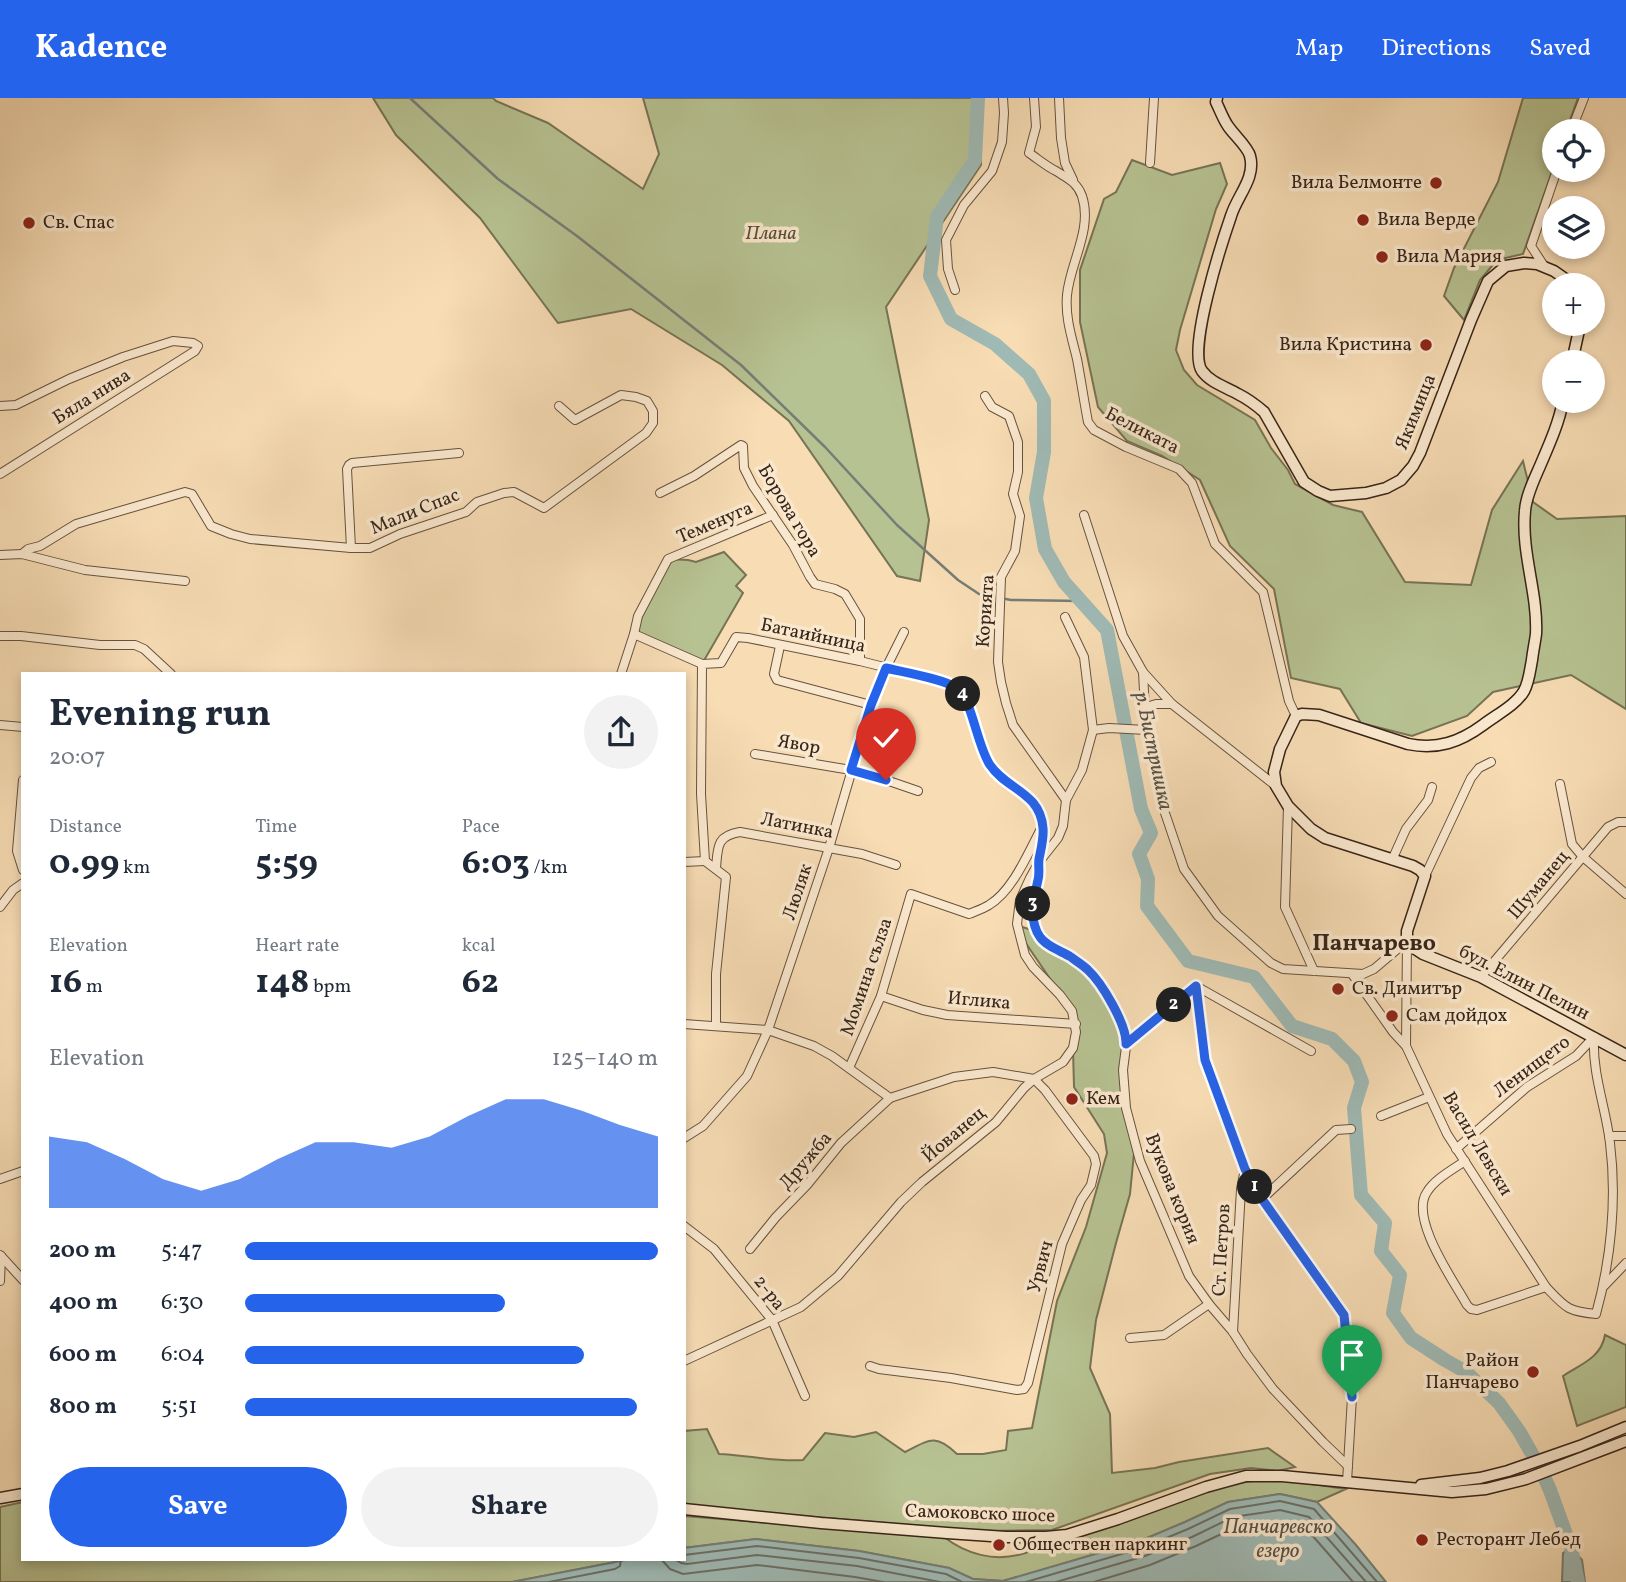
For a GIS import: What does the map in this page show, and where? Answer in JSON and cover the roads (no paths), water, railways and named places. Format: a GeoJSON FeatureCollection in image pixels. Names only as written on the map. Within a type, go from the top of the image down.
{"type":"FeatureCollection","features":[{"type":"Feature","properties":{"kind":"street"},"geometry":{"type":"LineString","coordinates":[[955,290],[948,269],[946,240],[964,205],[992,170],[1002,142],[1003,98]]}},
{"type":"Feature","properties":{"kind":"street"},"geometry":{"type":"LineString","coordinates":[[1034,98],[1036,127],[1029,153],[1073,180]]}},
{"type":"Feature","properties":{"kind":"street"},"geometry":{"type":"LineString","coordinates":[[1059,98],[1065,163],[1073,180]]}},
{"type":"Feature","properties":{"kind":"street"},"geometry":{"type":"LineString","coordinates":[[1150,163],[1154,98]]}},
{"type":"Feature","properties":{"kind":"street","name":"Якимица"},"geometry":{"type":"LineString","coordinates":[[1217,98],[1216,102],[1226,124],[1250,154],[1251,172],[1232,212],[1214,272],[1199,334],[1200,368],[1209,378],[1264,412],[1304,482],[1318,491],[1331,496],[1366,493],[1386,488],[1401,480],[1420,453],[1488,281],[1506,266],[1524,262],[1544,266]]}},
{"type":"Feature","properties":{"kind":"street"},"geometry":{"type":"LineString","coordinates":[[1576,119],[1584,98]]}},
{"type":"Feature","properties":{"kind":"street","name":"Беликата"},"geometry":{"type":"LineString","coordinates":[[1073,180],[1082,195],[1084,230],[1072,266],[1067,312],[1088,422],[1094,430],[1126,447],[1179,469],[1192,483],[1215,544],[1263,592],[1289,701],[1296,716]]}},
{"type":"Feature","properties":{"kind":"street"},"geometry":{"type":"LineString","coordinates":[[1553,182],[1531,246],[1544,266],[1556,273]]}},
{"type":"Feature","properties":{"kind":"street","name":"Бяла нива"},"geometry":{"type":"LineString","coordinates":[[0,407],[16,405],[123,356],[173,341],[198,346],[195,351],[0,474]]}},
{"type":"Feature","properties":{"kind":"street","name":"Мали Спас"},"geometry":{"type":"LineString","coordinates":[[22,554],[76,524],[184,492],[192,494],[211,526],[231,534],[250,539],[370,548],[400,534],[466,512],[477,502],[504,493],[514,492],[544,508],[646,433],[653,423],[653,411],[647,401],[636,397],[621,396],[575,420],[559,407]]}},
{"type":"Feature","properties":{"kind":"street","name":"Корията"},"geometry":{"type":"LineString","coordinates":[[985,396],[992,407],[1009,416],[1018,442],[1018,472],[1013,495],[1020,516],[1014,551],[1001,577],[998,662],[1001,682],[1013,725],[1066,800]]}},
{"type":"Feature","properties":{"kind":"street"},"geometry":{"type":"LineString","coordinates":[[1276,786],[1274,772],[1280,749],[1296,716],[1319,715],[1424,747],[1458,739],[1479,728],[1515,701],[1525,690],[1530,675],[1536,632],[1524,530],[1525,509],[1560,413]]}},
{"type":"Feature","properties":{"kind":"street","name":"Борова гора"},"geometry":{"type":"LineString","coordinates":[[660,493],[695,476],[741,444],[744,468],[752,486],[793,545],[810,578],[815,584],[845,594],[860,620],[860,661]]}},
{"type":"Feature","properties":{"kind":"street"},"geometry":{"type":"LineString","coordinates":[[351,548],[349,465],[459,453]]}},
{"type":"Feature","properties":{"kind":"street"},"geometry":{"type":"LineString","coordinates":[[1084,515],[1123,636],[1143,672],[1172,704],[1276,786],[1288,806],[1311,829],[1325,838],[1413,866],[1425,876]]}},
{"type":"Feature","properties":{"kind":"street","name":"Теменуга"},"geometry":{"type":"LineString","coordinates":[[622,672],[638,616],[668,559],[773,516]]}},
{"type":"Feature","properties":{"kind":"street"},"geometry":{"type":"LineString","coordinates":[[0,555],[22,554],[85,570],[185,581]]}},
{"type":"Feature","properties":{"kind":"street"},"geometry":{"type":"LineString","coordinates":[[1065,617],[1084,657],[1093,730],[1082,770],[1066,800],[1063,826],[1058,838],[1039,862],[1020,900],[1017,924],[1026,955],[1033,967],[1060,995],[1072,1012],[1076,1024]]}},
{"type":"Feature","properties":{"kind":"street","name":"Люляк"},"geometry":{"type":"LineString","coordinates":[[686,1137],[703,1126],[747,1076],[768,1030],[829,848],[871,705],[904,632]]}},
{"type":"Feature","properties":{"kind":"street"},"geometry":{"type":"LineString","coordinates":[[634,634],[702,664],[701,794],[705,861]]}},
{"type":"Feature","properties":{"kind":"street"},"geometry":{"type":"LineString","coordinates":[[0,636],[100,645],[135,645],[144,649],[169,672]]}},
{"type":"Feature","properties":{"kind":"street","name":"Батаийница"},"geometry":{"type":"LineString","coordinates":[[702,664],[721,663],[736,637],[860,661],[948,684],[958,689],[967,700],[982,748],[992,768],[1029,797],[1039,811],[1043,825]]}},
{"type":"Feature","properties":{"kind":"street"},"geometry":{"type":"LineString","coordinates":[[780,646],[774,674],[776,680],[871,705]]}},
{"type":"Feature","properties":{"kind":"street"},"geometry":{"type":"LineString","coordinates":[[1143,672],[1146,730],[1174,844],[1184,869],[1218,916],[1271,964],[1283,969],[1363,974],[1374,969],[1408,941]]}},
{"type":"Feature","properties":{"kind":"street"},"geometry":{"type":"LineString","coordinates":[[1146,707],[1172,704]]}},
{"type":"Feature","properties":{"kind":"street"},"geometry":{"type":"LineString","coordinates":[[0,725],[21,727]]}},
{"type":"Feature","properties":{"kind":"street"},"geometry":{"type":"LineString","coordinates":[[1093,730],[1109,727],[1146,730]]}},
{"type":"Feature","properties":{"kind":"street","name":"Явор"},"geometry":{"type":"LineString","coordinates":[[755,754],[851,770],[918,791]]}},
{"type":"Feature","properties":{"kind":"street","name":"Васил Левски"},"geometry":{"type":"LineString","coordinates":[[1491,762],[1479,768],[1471,778],[1425,876],[1406,931],[1406,1046],[1447,1134],[1546,1287],[1572,1311],[1596,1314],[1603,1287]]}},
{"type":"Feature","properties":{"kind":"street"},"geometry":{"type":"LineString","coordinates":[[1560,784],[1572,844],[1626,894]]}},
{"type":"Feature","properties":{"kind":"street"},"geometry":{"type":"LineString","coordinates":[[1392,860],[1406,829],[1428,800],[1432,787]]}},
{"type":"Feature","properties":{"kind":"street"},"geometry":{"type":"LineString","coordinates":[[21,800],[16,851],[21,865]]}},
{"type":"Feature","properties":{"kind":"street"},"geometry":{"type":"LineString","coordinates":[[1288,806],[1285,907],[1314,971]]}},
{"type":"Feature","properties":{"kind":"street","name":"Шуманец"},"geometry":{"type":"LineString","coordinates":[[1481,977],[1608,827],[1618,822],[1626,822]]}},
{"type":"Feature","properties":{"kind":"street"},"geometry":{"type":"LineString","coordinates":[[1039,862],[1043,825]]}},
{"type":"Feature","properties":{"kind":"street","name":"Момина сълза"},"geometry":{"type":"LineString","coordinates":[[849,1068],[881,996],[911,894],[969,914],[990,905],[1009,886],[1043,825]]}},
{"type":"Feature","properties":{"kind":"street","name":"Латинка"},"geometry":{"type":"LineString","coordinates":[[716,868],[720,840],[728,834],[740,832],[862,854],[896,865]]}},
{"type":"Feature","properties":{"kind":"street"},"geometry":{"type":"LineString","coordinates":[[686,862],[705,861],[726,877],[716,974],[716,1027]]}},
{"type":"Feature","properties":{"kind":"street","name":"Вукова кория"},"geometry":{"type":"LineString","coordinates":[[1039,862],[1033,913],[1036,928],[1041,939],[1087,969],[1115,1009],[1127,1038],[1123,1070],[1126,1108],[1140,1161],[1189,1276],[1273,1389],[1348,1466]]}},
{"type":"Feature","properties":{"kind":"street"},"geometry":{"type":"LineString","coordinates":[[0,907],[21,884]]}},
{"type":"Feature","properties":{"kind":"street","name":"бул. Елин Пелин"},"geometry":{"type":"LineString","coordinates":[[1408,941],[1423,954],[1481,977],[1626,1055]]}},
{"type":"Feature","properties":{"kind":"street"},"geometry":{"type":"LineString","coordinates":[[1352,974],[1406,1046]]}},
{"type":"Feature","properties":{"kind":"street"},"geometry":{"type":"LineString","coordinates":[[1126,1044],[1196,986]]}},
{"type":"Feature","properties":{"kind":"street"},"geometry":{"type":"LineString","coordinates":[[1196,986],[1311,1051]]}},
{"type":"Feature","properties":{"kind":"street"},"geometry":{"type":"LineString","coordinates":[[1196,986],[1205,1060],[1245,1169],[1262,1199],[1344,1315],[1352,1397],[1346,1482]]}},
{"type":"Feature","properties":{"kind":"street","name":"Иглика"},"geometry":{"type":"LineString","coordinates":[[881,996],[947,1015],[1076,1024]]}},
{"type":"Feature","properties":{"kind":"street"},"geometry":{"type":"LineString","coordinates":[[686,1024],[768,1030],[814,1045],[890,1098],[954,1077],[993,1072],[1034,1079]]}},
{"type":"Feature","properties":{"kind":"street","name":"Йованец"},"geometry":{"type":"LineString","coordinates":[[686,1360],[801,1307],[838,1276],[901,1202],[922,1182],[996,1122],[1024,1087],[1063,1062],[1073,1048],[1076,1024]]}},
{"type":"Feature","properties":{"kind":"street"},"geometry":{"type":"LineString","coordinates":[[1594,1037],[1593,1055],[1609,1136],[1612,1170],[1612,1207],[1603,1287]]}},
{"type":"Feature","properties":{"kind":"street","name":"Ленището"},"geometry":{"type":"LineString","coordinates":[[1456,1149],[1527,1087],[1576,1056],[1594,1037]]}},
{"type":"Feature","properties":{"kind":"street","name":"Урвич"},"geometry":{"type":"LineString","coordinates":[[870,1366],[1017,1390],[1024,1389],[1028,1383],[1062,1244],[1081,1200],[1091,1185],[1096,1164],[1094,1156],[1034,1079]]}},
{"type":"Feature","properties":{"kind":"street"},"geometry":{"type":"LineString","coordinates":[[1381,1116],[1429,1097]]}},
{"type":"Feature","properties":{"kind":"street","name":"Дружба"},"geometry":{"type":"LineString","coordinates":[[750,1249],[841,1143],[890,1098]]}},
{"type":"Feature","properties":{"kind":"street"},"geometry":{"type":"LineString","coordinates":[[1262,1199],[1336,1130],[1351,1129]]}},
{"type":"Feature","properties":{"kind":"street"},"geometry":{"type":"LineString","coordinates":[[1609,1136],[1626,1136]]}},
{"type":"Feature","properties":{"kind":"street"},"geometry":{"type":"LineString","coordinates":[[1465,1161],[1425,1193],[1421,1209],[1426,1232],[1466,1305],[1471,1310],[1477,1310],[1546,1287]]}},
{"type":"Feature","properties":{"kind":"street","name":"Ст. Петров"},"geometry":{"type":"LineString","coordinates":[[1233,1332],[1241,1189],[1245,1169]]}},
{"type":"Feature","properties":{"kind":"street"},"geometry":{"type":"LineString","coordinates":[[0,1179],[21,1172]]}},
{"type":"Feature","properties":{"kind":"street","name":"2-ра"},"geometry":{"type":"LineString","coordinates":[[686,1228],[714,1249],[772,1320],[805,1396]]}},
{"type":"Feature","properties":{"kind":"street"},"geometry":{"type":"LineString","coordinates":[[1,1256],[21,1278]]}},
{"type":"Feature","properties":{"kind":"street"},"geometry":{"type":"LineString","coordinates":[[0,1281],[1,1256]]}},
{"type":"Feature","properties":{"kind":"street"},"geometry":{"type":"LineString","coordinates":[[1603,1287],[1626,1263]]}},
{"type":"Feature","properties":{"kind":"street"},"geometry":{"type":"LineString","coordinates":[[1130,1338],[1164,1335],[1209,1304]]}},
{"type":"Feature","properties":{"kind":"street","name":"Самоковско шосе"},"geometry":{"type":"LineString","coordinates":[[1392,1487],[1480,1478],[1508,1471],[1626,1427]]}},
{"type":"Feature","properties":{"kind":"street","name":"Самоковско шосе"},"geometry":{"type":"LineString","coordinates":[[686,1509],[935,1532],[1046,1537],[1067,1535],[1246,1476],[1282,1476],[1452,1492],[1486,1489],[1526,1479],[1626,1441]]}},
{"type":"Feature","properties":{"kind":"street"},"geometry":{"type":"LineString","coordinates":[[0,1498],[21,1494]]}},
{"type":"Feature","properties":{"kind":"water","name":"Панчаревско езеро"},"geometry":{"type":"Polygon","coordinates":[[[1280,1494],[1317,1502],[1386,1582],[512,1582],[621,1561],[686,1561],[686,1548],[756,1539],[859,1551],[949,1568],[973,1579],[1003,1581],[1140,1541],[1228,1502],[1280,1494]]]}},
{"type":"Feature","properties":{"kind":"water"},"geometry":{"type":"Polygon","coordinates":[[[1571,1548],[1582,1560],[1585,1582],[1562,1582],[1563,1553],[1571,1548]]]}},
{"type":"Feature","properties":{"kind":"waterway"},"geometry":{"type":"LineString","coordinates":[[410,98],[498,179],[577,236],[741,365],[825,447],[897,525],[958,580],[979,594],[1011,600],[1081,601]]}},
{"type":"Feature","properties":{"kind":"waterway","name":"р. Бистришка"},"geometry":{"type":"LineString","coordinates":[[978,98],[975,160],[937,217],[930,276],[951,319],[995,344],[1029,374],[1044,401],[1044,452],[1036,498],[1045,549],[1064,582],[1107,630],[1141,809],[1151,833],[1139,854],[1148,879],[1147,906],[1188,961],[1254,977],[1292,1026],[1332,1039],[1354,1061],[1362,1082],[1354,1108],[1361,1195],[1385,1223],[1381,1251],[1400,1275],[1393,1313],[1411,1338],[1466,1372],[1499,1403],[1519,1431],[1550,1490],[1571,1548],[1578,1582]]}},
{"type":"Feature","properties":{"kind":"place","name":"Вила Белмонте"},"geometry":{"type":"Point","coordinates":[1436,183]}},
{"type":"Feature","properties":{"kind":"place","name":"Вила Верде"},"geometry":{"type":"Point","coordinates":[1363,220]}},
{"type":"Feature","properties":{"kind":"place","name":"Св. Спас"},"geometry":{"type":"Point","coordinates":[29,223]}},
{"type":"Feature","properties":{"kind":"place","name":"Вила Мария"},"geometry":{"type":"Point","coordinates":[1382,257]}},
{"type":"Feature","properties":{"kind":"place","name":"Вила Кристина"},"geometry":{"type":"Point","coordinates":[1426,345]}},
{"type":"Feature","properties":{"kind":"place","name":"Св. Димитър"},"geometry":{"type":"Point","coordinates":[1338,989]}},
{"type":"Feature","properties":{"kind":"place","name":"Сам дойдох"},"geometry":{"type":"Point","coordinates":[1392,1016]}},
{"type":"Feature","properties":{"kind":"place","name":"Кем"},"geometry":{"type":"Point","coordinates":[1072,1099]}},
{"type":"Feature","properties":{"kind":"place","name":"Район Панчарево"},"geometry":{"type":"Point","coordinates":[1533,1372]}},
{"type":"Feature","properties":{"kind":"place","name":"Ресторант Лебед"},"geometry":{"type":"Point","coordinates":[1422,1540]}},
{"type":"Feature","properties":{"kind":"place","name":"Обществен паркинг"},"geometry":{"type":"Point","coordinates":[999,1545]}},
{"type":"Feature","properties":{"kind":"district","name":"Панчарево"},"geometry":{"type":"Point","coordinates":[1374,944]}},
{"type":"Feature","properties":{"kind":"park label","name":"Плана"},"geometry":{"type":"Point","coordinates":[771,234]}}]}
